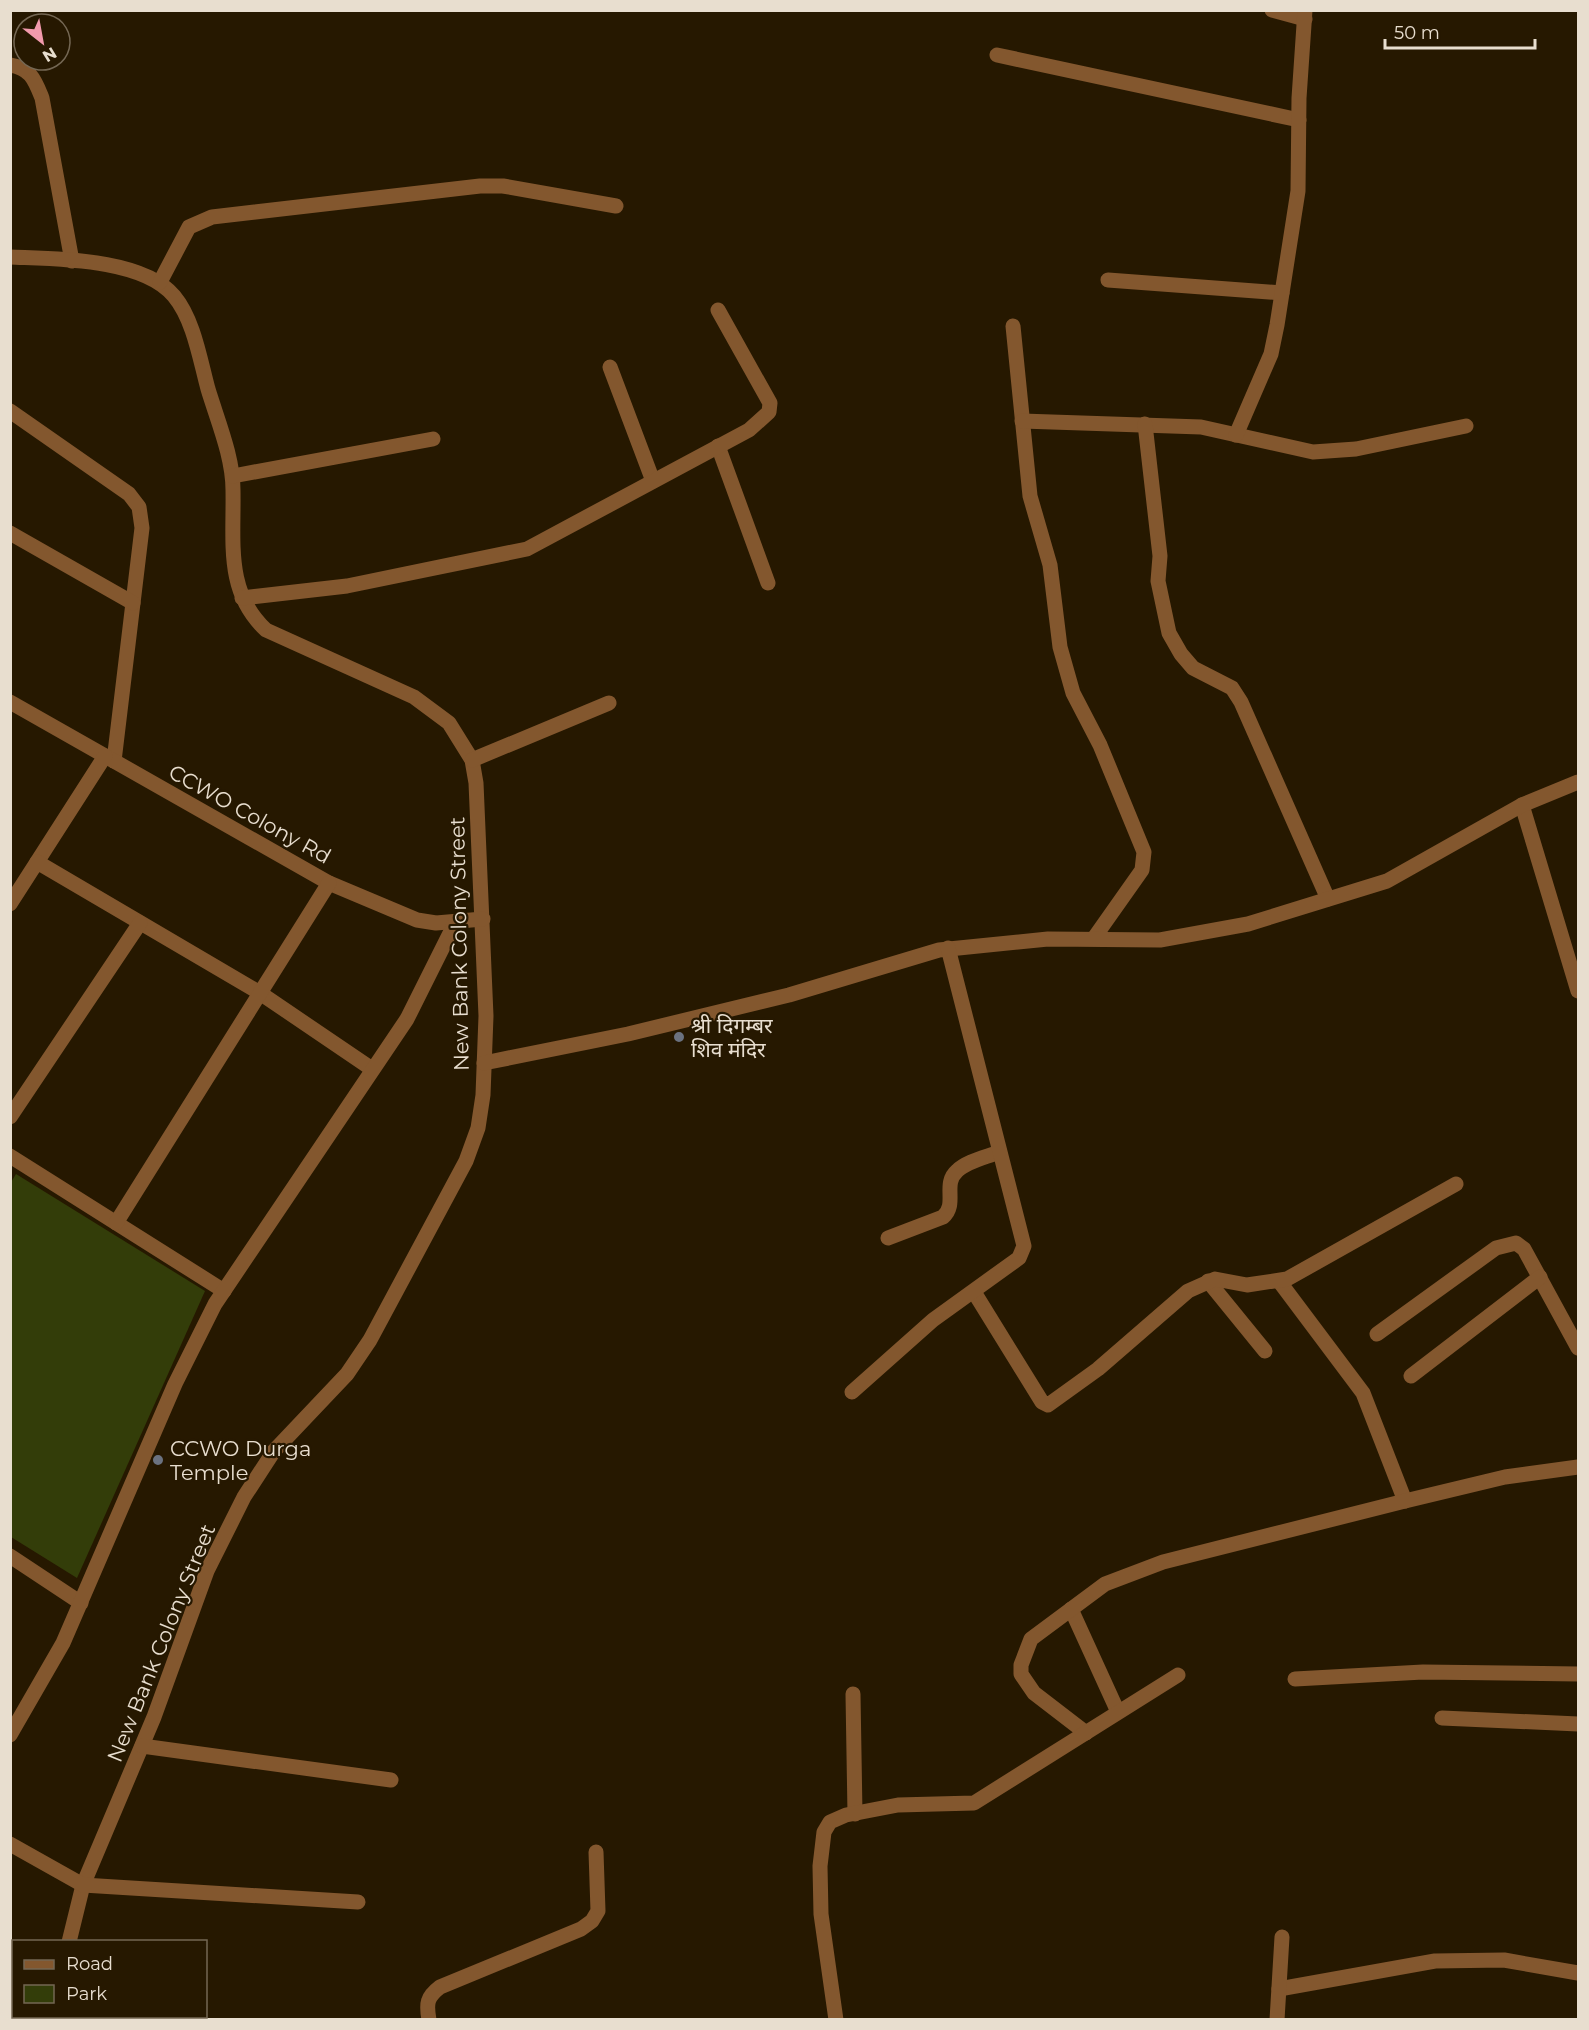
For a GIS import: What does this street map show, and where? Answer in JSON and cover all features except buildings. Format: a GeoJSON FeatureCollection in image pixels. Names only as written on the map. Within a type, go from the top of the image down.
{"type":"FeatureCollection","features":[{"type":"Feature","properties":{"kind":"street"},"geometry":{"type":"LineString","coordinates":[[1236,435],[1270,354],[1298,191],[1299,120],[1305,15],[1272,10]]}},
{"type":"Feature","properties":{"kind":"street"},"geometry":{"type":"LineString","coordinates":[[997,55],[1299,120]]}},
{"type":"Feature","properties":{"kind":"street"},"geometry":{"type":"LineString","coordinates":[[10,65],[21,66],[33,76],[42,98],[72,261]]}},
{"type":"Feature","properties":{"kind":"street"},"geometry":{"type":"LineString","coordinates":[[160,282],[189,227],[212,218],[480,186],[503,186],[616,206]]}},
{"type":"Feature","properties":{"kind":"street","name":"New Bank Colony Street"},"geometry":{"type":"LineString","coordinates":[[10,257],[72,261],[128,269],[160,282],[175,297],[186,316],[233,476],[235,576],[250,616],[266,630],[414,698],[449,723],[472,760],[476,783],[483,919],[484,1063],[478,1128],[466,1161],[370,1340],[347,1374],[274,1451],[244,1497],[207,1571],[142,1746],[83,1886],[69,1940]]}},
{"type":"Feature","properties":{"kind":"street"},"geometry":{"type":"LineString","coordinates":[[1108,280],[1282,292]]}},
{"type":"Feature","properties":{"kind":"street"},"geometry":{"type":"LineString","coordinates":[[242,598],[347,586],[509,555],[545,540],[762,420],[769,412],[770,403],[718,310]]}},
{"type":"Feature","properties":{"kind":"street"},"geometry":{"type":"LineString","coordinates":[[1013,326],[1030,496],[1050,565],[1060,646],[1066,672],[1073,693],[1101,745],[1144,852],[1142,870],[1094,938]]}},
{"type":"Feature","properties":{"kind":"street"},"geometry":{"type":"LineString","coordinates":[[610,367],[653,481]]}},
{"type":"Feature","properties":{"kind":"street"},"geometry":{"type":"LineString","coordinates":[[10,411],[129,494],[139,507],[142,528],[109,759],[10,904]]}},
{"type":"Feature","properties":{"kind":"street"},"geometry":{"type":"LineString","coordinates":[[1022,421],[1201,427],[1313,453],[1335,452],[1466,426]]}},
{"type":"Feature","properties":{"kind":"street"},"geometry":{"type":"LineString","coordinates":[[1145,424],[1160,556],[1158,581],[1169,633],[1181,654],[1193,668],[1206,677],[1232,688],[1241,702],[1328,899]]}},
{"type":"Feature","properties":{"kind":"street"},"geometry":{"type":"LineString","coordinates":[[233,476],[433,439]]}},
{"type":"Feature","properties":{"kind":"street"},"geometry":{"type":"LineString","coordinates":[[718,446],[768,583]]}},
{"type":"Feature","properties":{"kind":"street"},"geometry":{"type":"LineString","coordinates":[[10,533],[133,603]]}},
{"type":"Feature","properties":{"kind":"street","name":"CCWO Colony Rd"},"geometry":{"type":"LineString","coordinates":[[10,702],[329,883],[417,920],[436,923],[483,919]]}},
{"type":"Feature","properties":{"kind":"street"},"geometry":{"type":"LineString","coordinates":[[472,760],[609,703]]}},
{"type":"Feature","properties":{"kind":"street"},"geometry":{"type":"LineString","coordinates":[[484,1063],[628,1034],[789,995],[904,958],[948,948],[995,942],[1094,938],[1127,941],[1160,940],[1248,924],[1387,880],[1522,805],[1578,782]]}},
{"type":"Feature","properties":{"kind":"street"},"geometry":{"type":"LineString","coordinates":[[1522,805],[1578,991]]}},
{"type":"Feature","properties":{"kind":"street"},"geometry":{"type":"LineString","coordinates":[[37,862],[260,993],[372,1069]]}},
{"type":"Feature","properties":{"kind":"street"},"geometry":{"type":"LineString","coordinates":[[116,1223],[329,883]]}},
{"type":"Feature","properties":{"kind":"street"},"geometry":{"type":"LineString","coordinates":[[10,1735],[63,1643],[175,1384],[224,1291],[416,1003],[456,921]]}},
{"type":"Feature","properties":{"kind":"street"},"geometry":{"type":"LineString","coordinates":[[10,1117],[140,923]]}},
{"type":"Feature","properties":{"kind":"street"},"geometry":{"type":"LineString","coordinates":[[852,1392],[933,1320],[1019,1258],[1024,1246],[948,948]]}},
{"type":"Feature","properties":{"kind":"street"},"geometry":{"type":"LineString","coordinates":[[888,1238],[943,1217],[949,1212],[950,1183],[959,1168],[999,1152]]}},
{"type":"Feature","properties":{"kind":"street"},"geometry":{"type":"LineString","coordinates":[[10,1156],[224,1291]]}},
{"type":"Feature","properties":{"kind":"street"},"geometry":{"type":"LineString","coordinates":[[974,1292],[1042,1402],[1048,1405],[1098,1369],[1188,1291],[1215,1279],[1247,1285],[1279,1281],[1322,1260],[1456,1184]]}},
{"type":"Feature","properties":{"kind":"street"},"geometry":{"type":"LineString","coordinates":[[1377,1334],[1496,1248],[1516,1243],[1524,1249],[1578,1348]]}},
{"type":"Feature","properties":{"kind":"street"},"geometry":{"type":"LineString","coordinates":[[1411,1376],[1540,1277]]}},
{"type":"Feature","properties":{"kind":"street"},"geometry":{"type":"LineString","coordinates":[[1208,1281],[1265,1351]]}},
{"type":"Feature","properties":{"kind":"street"},"geometry":{"type":"LineString","coordinates":[[1279,1281],[1363,1393],[1405,1501]]}},
{"type":"Feature","properties":{"kind":"street"},"geometry":{"type":"LineString","coordinates":[[1086,1733],[1043,1701],[1025,1684],[1021,1674],[1023,1654],[1031,1639],[1105,1584],[1163,1562],[1405,1501],[1505,1477],[1578,1467]]}},
{"type":"Feature","properties":{"kind":"street"},"geometry":{"type":"LineString","coordinates":[[10,1556],[81,1603]]}},
{"type":"Feature","properties":{"kind":"street"},"geometry":{"type":"LineString","coordinates":[[1071,1609],[1118,1712]]}},
{"type":"Feature","properties":{"kind":"street"},"geometry":{"type":"LineString","coordinates":[[1295,1679],[1423,1672],[1578,1674]]}},
{"type":"Feature","properties":{"kind":"street"},"geometry":{"type":"LineString","coordinates":[[836,2019],[821,1914],[820,1866],[824,1832],[830,1822],[898,1805],[974,1803],[1178,1675]]}},
{"type":"Feature","properties":{"kind":"street"},"geometry":{"type":"LineString","coordinates":[[853,1694],[855,1814]]}},
{"type":"Feature","properties":{"kind":"street"},"geometry":{"type":"LineString","coordinates":[[1442,1718],[1578,1724]]}},
{"type":"Feature","properties":{"kind":"street"},"geometry":{"type":"LineString","coordinates":[[142,1746],[391,1780]]}},
{"type":"Feature","properties":{"kind":"street"},"geometry":{"type":"LineString","coordinates":[[10,1844],[83,1886],[358,1902]]}},
{"type":"Feature","properties":{"kind":"street"},"geometry":{"type":"LineString","coordinates":[[429,2019],[426,2004],[430,1995],[440,1987],[581,1929],[592,1921],[598,1911],[596,1852]]}},
{"type":"Feature","properties":{"kind":"street"},"geometry":{"type":"LineString","coordinates":[[1277,2019],[1282,1937]]}},
{"type":"Feature","properties":{"kind":"street"},"geometry":{"type":"LineString","coordinates":[[1279,1989],[1435,1960],[1504,1960],[1578,1973]]}},
{"type":"Feature","properties":{"kind":"green space"},"geometry":{"type":"Polygon","coordinates":[[[16,1174],[205,1291],[77,1578],[11,1537],[10,1184],[16,1174]]]}},
{"type":"Feature","properties":{"kind":"place","name":"श्री दिगम्बर शिव मंदिर"},"geometry":{"type":"Point","coordinates":[679,1037]}},
{"type":"Feature","properties":{"kind":"place","name":"CCWO Durga Temple"},"geometry":{"type":"Point","coordinates":[158,1460]}}]}
